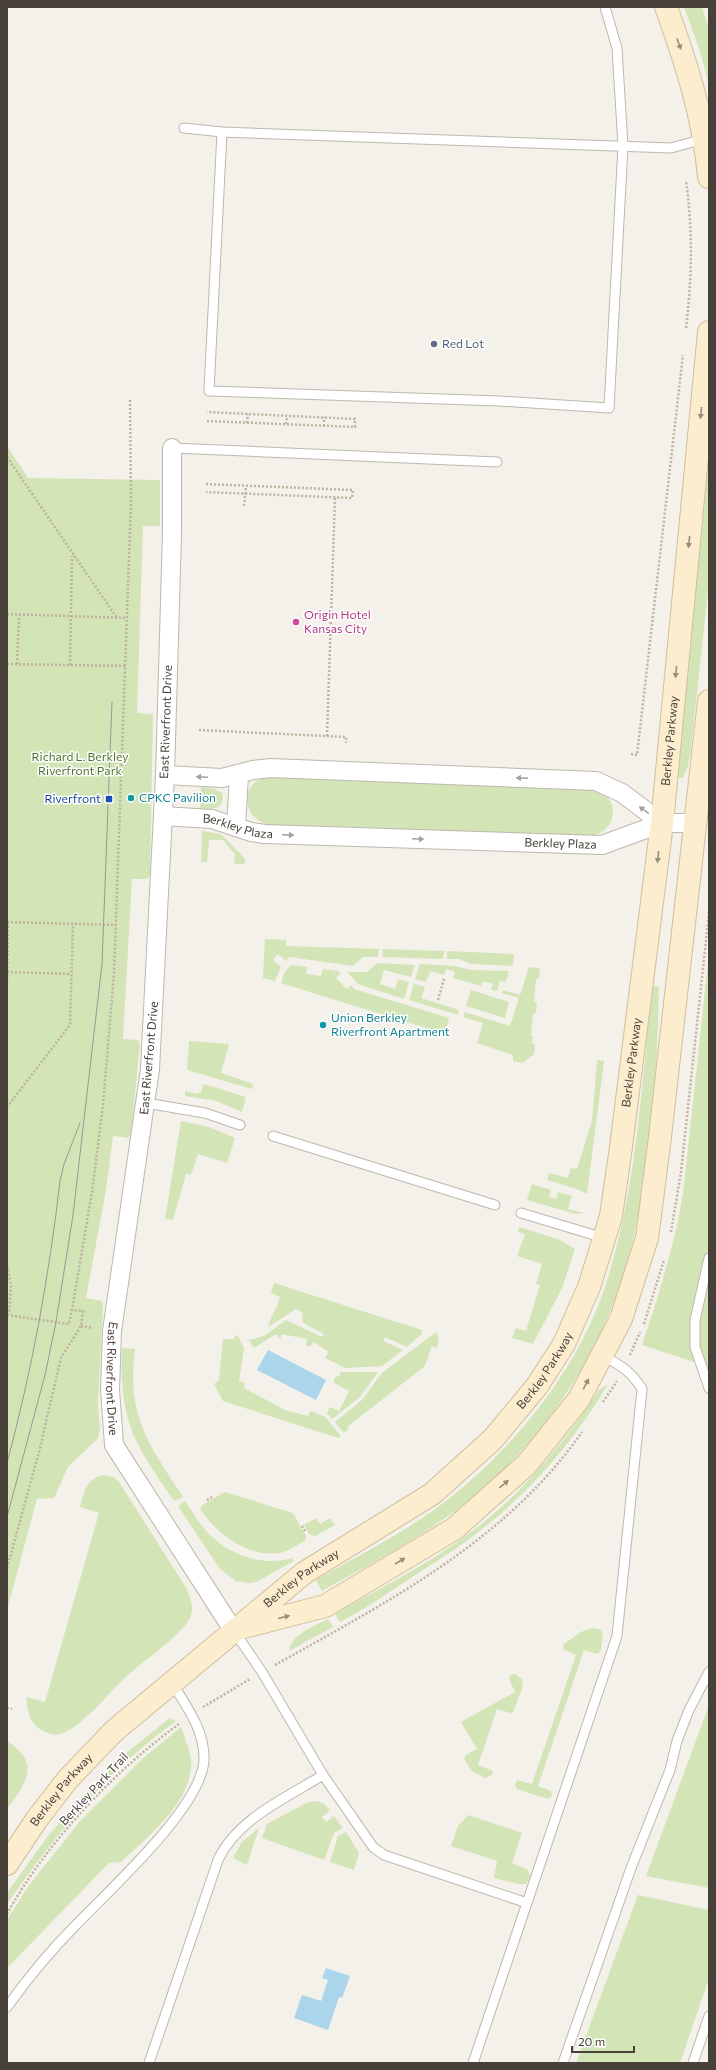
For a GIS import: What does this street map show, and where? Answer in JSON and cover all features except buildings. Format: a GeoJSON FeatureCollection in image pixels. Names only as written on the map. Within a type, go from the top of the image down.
{"type":"FeatureCollection","features":[{"type":"Feature","properties":{"kind":"main road"},"geometry":{"type":"LineString","coordinates":[[666,7],[687,67],[704,139],[709,177]]}},
{"type":"Feature","properties":{"kind":"main road","name":"Berkley Parkway"},"geometry":{"type":"LineString","coordinates":[[7,1864],[68,1779],[114,1731],[233,1630],[304,1573],[432,1494],[493,1439],[537,1386],[564,1344],[589,1287],[611,1216],[621,1147],[662,823],[709,332]]}},
{"type":"Feature","properties":{"kind":"main road","name":"Berkley Parkway"},"geometry":{"type":"LineString","coordinates":[[233,1630],[325,1606],[454,1529],[527,1464],[579,1399],[621,1319],[647,1238],[660,1137],[709,701]]}},
{"type":"Feature","properties":{"kind":"street","name":"East Riverfront Drive"},"geometry":{"type":"LineString","coordinates":[[172,448],[172,533],[165,775],[150,1069],[112,1331],[110,1390],[114,1445],[233,1630]]}},
{"type":"Feature","properties":{"kind":"street"},"geometry":{"type":"LineString","coordinates":[[165,775],[222,778],[239,775],[253,770],[271,768],[596,781],[622,793],[662,823],[696,823]]}},
{"type":"Feature","properties":{"kind":"street"},"geometry":{"type":"LineString","coordinates":[[236,827],[239,775]]}},
{"type":"Feature","properties":{"kind":"street","name":"Berkley Plaza"},"geometry":{"type":"LineString","coordinates":[[163,816],[212,819],[265,834],[602,845],[662,823]]}},
{"type":"Feature","properties":{"kind":"lane"},"geometry":{"type":"LineString","coordinates":[[222,132],[209,391],[499,401],[609,408],[623,146],[617,48],[605,7]]}},
{"type":"Feature","properties":{"kind":"lane"},"geometry":{"type":"LineString","coordinates":[[184,128],[222,132],[671,148],[704,139]]}},
{"type":"Feature","properties":{"kind":"lane"},"geometry":{"type":"LineString","coordinates":[[172,448],[497,462]]}},
{"type":"Feature","properties":{"kind":"lane"},"geometry":{"type":"LineString","coordinates":[[146,1103],[205,1113],[240,1125]]}},
{"type":"Feature","properties":{"kind":"lane"},"geometry":{"type":"LineString","coordinates":[[273,1136],[495,1205]]}},
{"type":"Feature","properties":{"kind":"lane"},"geometry":{"type":"LineString","coordinates":[[521,1213],[604,1238]]}},
{"type":"Feature","properties":{"kind":"lane"},"geometry":{"type":"LineString","coordinates":[[709,1258],[695,1320],[695,1347],[709,1388]]}},
{"type":"Feature","properties":{"kind":"lane"},"geometry":{"type":"LineString","coordinates":[[472,2063],[617,1636],[642,1389],[632,1374],[624,1367],[602,1355]]}},
{"type":"Feature","properties":{"kind":"lane"},"geometry":{"type":"LineString","coordinates":[[233,1630],[262,1672],[323,1775],[366,1839],[384,1855],[527,1903]]}},
{"type":"Feature","properties":{"kind":"lane"},"geometry":{"type":"LineString","coordinates":[[563,2063],[631,1868],[670,1770],[677,1741],[689,1710],[709,1672]]}},
{"type":"Feature","properties":{"kind":"lane"},"geometry":{"type":"LineString","coordinates":[[7,2007],[34,1971],[135,1866],[188,1801],[200,1782],[204,1761],[203,1742],[192,1714],[171,1682]]}},
{"type":"Feature","properties":{"kind":"lane"},"geometry":{"type":"LineString","coordinates":[[149,2063],[218,1860],[224,1848],[250,1821],[323,1775]]}},
{"type":"Feature","properties":{"kind":"lane"},"geometry":{"type":"LineString","coordinates":[[693,2063],[709,2016]]}},
{"type":"Feature","properties":{"kind":"path"},"geometry":{"type":"LineString","coordinates":[[686,180],[689,201],[691,287],[686,335]]}},
{"type":"Feature","properties":{"kind":"path"},"geometry":{"type":"LineString","coordinates":[[631,754],[638,755],[684,350]]}},
{"type":"Feature","properties":{"kind":"path"},"geometry":{"type":"LineString","coordinates":[[7,1266],[12,1284],[8,1314],[69,1324],[92,1192],[109,1055],[117,925],[131,502],[130,400]]}},
{"type":"Feature","properties":{"kind":"path"},"geometry":{"type":"LineString","coordinates":[[207,412],[355,419],[355,427],[207,421]]}},
{"type":"Feature","properties":{"kind":"path"},"geometry":{"type":"LineString","coordinates":[[247,423],[248,414]]}},
{"type":"Feature","properties":{"kind":"path"},"geometry":{"type":"LineString","coordinates":[[286,424],[287,416]]}},
{"type":"Feature","properties":{"kind":"path"},"geometry":{"type":"LineString","coordinates":[[324,417],[324,426]]}},
{"type":"Feature","properties":{"kind":"path"},"geometry":{"type":"LineString","coordinates":[[7,457],[72,555],[117,618]]}},
{"type":"Feature","properties":{"kind":"path"},"geometry":{"type":"LineString","coordinates":[[206,484],[353,490],[352,498],[206,492]]}},
{"type":"Feature","properties":{"kind":"path"},"geometry":{"type":"LineString","coordinates":[[244,506],[246,486]]}},
{"type":"Feature","properties":{"kind":"path"},"geometry":{"type":"LineString","coordinates":[[283,495],[284,487]]}},
{"type":"Feature","properties":{"kind":"path"},"geometry":{"type":"LineString","coordinates":[[321,496],[322,489]]}},
{"type":"Feature","properties":{"kind":"path"},"geometry":{"type":"LineString","coordinates":[[327,736],[336,497]]}},
{"type":"Feature","properties":{"kind":"path"},"geometry":{"type":"LineString","coordinates":[[70,665],[72,555]]}},
{"type":"Feature","properties":{"kind":"path"},"geometry":{"type":"LineString","coordinates":[[7,614],[127,618]]}},
{"type":"Feature","properties":{"kind":"path"},"geometry":{"type":"LineString","coordinates":[[17,664],[19,615]]}},
{"type":"Feature","properties":{"kind":"path"},"geometry":{"type":"LineString","coordinates":[[7,664],[125,666]]}},
{"type":"Feature","properties":{"kind":"path"},"geometry":{"type":"LineString","coordinates":[[199,730],[346,737],[346,743]]}},
{"type":"Feature","properties":{"kind":"path"},"geometry":{"type":"LineString","coordinates":[[7,988],[7,922],[117,925]]}},
{"type":"Feature","properties":{"kind":"path"},"geometry":{"type":"LineString","coordinates":[[7,1107],[70,1025],[73,924]]}},
{"type":"Feature","properties":{"kind":"path"},"geometry":{"type":"LineString","coordinates":[[7,972],[71,974]]}},
{"type":"Feature","properties":{"kind":"path"},"geometry":{"type":"LineString","coordinates":[[438,1000],[444,979]]}},
{"type":"Feature","properties":{"kind":"path"},"geometry":{"type":"LineString","coordinates":[[7,1568],[39,1452],[61,1358],[81,1326],[83,1311],[72,1310]]}},
{"type":"Feature","properties":{"kind":"path"},"geometry":{"type":"LineString","coordinates":[[81,1326],[99,1329]]}},
{"type":"Feature","properties":{"kind":"path"},"geometry":{"type":"LineString","coordinates":[[207,1500],[212,1497]]}},
{"type":"Feature","properties":{"kind":"path"},"geometry":{"type":"LineString","coordinates":[[302,1526],[305,1531]]}},
{"type":"Feature","properties":{"kind":"path"},"geometry":{"type":"LineString","coordinates":[[287,1658],[338,1630]]}},
{"type":"Feature","properties":{"kind":"path","name":"Berkley Park Trail"},"geometry":{"type":"LineString","coordinates":[[7,1914],[48,1853],[125,1767],[192,1714],[237,1686]]}},
{"type":"Feature","properties":{"kind":"path"},"geometry":{"type":"LineString","coordinates":[[7,1708],[12,1709]]}},
{"type":"Feature","properties":{"kind":"green space"},"geometry":{"type":"Polygon","coordinates":[[[684,7],[702,7],[709,30],[709,85],[699,48],[684,7]]]}},
{"type":"Feature","properties":{"kind":"green space","name":"Richard L. Berkley Riverfront Park"},"geometry":{"type":"Polygon","coordinates":[[[7,446],[28,478],[160,480],[160,526],[143,526],[137,713],[153,714],[150,875],[147,879],[132,879],[123,1039],[138,1040],[140,1044],[131,1134],[128,1138],[113,1136],[106,1190],[86,1298],[102,1301],[103,1305],[98,1404],[100,1430],[98,1438],[68,1467],[54,1498],[37,1499],[7,1610],[7,446]]]}},
{"type":"Feature","properties":{"kind":"green space"},"geometry":{"type":"Polygon","coordinates":[[[709,462],[709,582],[688,766],[683,778],[675,778],[709,462]]]}},
{"type":"Feature","properties":{"kind":"green space"},"geometry":{"type":"Polygon","coordinates":[[[268,776],[596,789],[604,794],[610,801],[613,808],[613,815],[611,822],[606,828],[590,837],[269,825],[260,821],[253,815],[247,800],[248,793],[252,786],[259,780],[268,776]]]}},
{"type":"Feature","properties":{"kind":"green space"},"geometry":{"type":"Polygon","coordinates":[[[201,787],[215,789],[222,793],[223,798],[220,805],[213,809],[200,809],[201,787]]]}},
{"type":"Feature","properties":{"kind":"green space"},"geometry":{"type":"Polygon","coordinates":[[[202,831],[221,834],[245,859],[245,864],[234,864],[235,854],[223,840],[209,840],[207,862],[201,862],[202,831]]]}},
{"type":"Feature","properties":{"kind":"green space"},"geometry":{"type":"Polygon","coordinates":[[[265,939],[286,940],[286,946],[379,949],[378,957],[363,957],[353,966],[289,957],[286,961],[278,954],[273,960],[281,967],[275,981],[263,978],[265,939]]]}},
{"type":"Feature","properties":{"kind":"green space"},"geometry":{"type":"Polygon","coordinates":[[[382,949],[444,951],[443,959],[383,957],[382,949]]]}},
{"type":"Feature","properties":{"kind":"green space"},"geometry":{"type":"Polygon","coordinates":[[[447,951],[514,954],[513,966],[471,964],[459,959],[447,959],[447,951]]]}},
{"type":"Feature","properties":{"kind":"green space"},"geometry":{"type":"Polygon","coordinates":[[[709,954],[709,1367],[642,1345],[666,1270],[683,1194],[709,954]]]}},
{"type":"Feature","properties":{"kind":"green space"},"geometry":{"type":"Polygon","coordinates":[[[377,963],[415,965],[411,977],[384,970],[380,984],[395,989],[398,979],[409,982],[404,999],[358,984],[347,972],[367,972],[377,963]]]}},
{"type":"Feature","properties":{"kind":"green space"},"geometry":{"type":"Polygon","coordinates":[[[420,964],[455,966],[471,970],[509,971],[505,983],[500,981],[497,991],[491,990],[493,984],[483,981],[481,986],[453,978],[455,972],[446,969],[444,975],[430,971],[426,982],[415,979],[420,964]]]}},
{"type":"Feature","properties":{"kind":"green space"},"geometry":{"type":"Polygon","coordinates":[[[291,965],[307,967],[306,974],[321,976],[323,969],[338,971],[341,973],[336,978],[347,989],[351,985],[354,989],[449,1018],[445,1034],[281,983],[284,973],[291,965]]]}},
{"type":"Feature","properties":{"kind":"green space"},"geometry":{"type":"Polygon","coordinates":[[[529,967],[540,968],[539,979],[536,979],[534,1002],[537,1003],[536,1013],[533,1013],[531,1036],[533,1036],[532,1043],[535,1044],[534,1054],[523,1063],[513,1061],[513,1055],[477,1043],[483,1023],[463,1017],[465,1012],[510,1026],[519,998],[502,993],[503,990],[520,995],[529,967]]]}},
{"type":"Feature","properties":{"kind":"green space"},"geometry":{"type":"Polygon","coordinates":[[[414,984],[425,987],[421,998],[459,1010],[458,1015],[409,1000],[414,984]]]}},
{"type":"Feature","properties":{"kind":"green space"},"geometry":{"type":"Polygon","coordinates":[[[652,985],[659,987],[658,1020],[655,1086],[649,1152],[644,1184],[631,1249],[621,1283],[608,1317],[592,1350],[553,1413],[505,1468],[479,1492],[461,1507],[423,1533],[322,1591],[316,1580],[388,1540],[423,1518],[440,1506],[481,1471],[527,1423],[566,1368],[583,1339],[597,1309],[608,1278],[626,1206],[637,1133],[652,985]]]}},
{"type":"Feature","properties":{"kind":"green space"},"geometry":{"type":"Polygon","coordinates":[[[471,990],[509,1002],[505,1018],[466,1006],[471,990]]]}},
{"type":"Feature","properties":{"kind":"green space"},"geometry":{"type":"Polygon","coordinates":[[[189,1041],[229,1044],[221,1073],[253,1084],[252,1089],[187,1070],[189,1041]]]}},
{"type":"Feature","properties":{"kind":"green space"},"geometry":{"type":"Polygon","coordinates":[[[597,1060],[604,1061],[587,1194],[574,1188],[547,1180],[549,1173],[568,1178],[571,1168],[577,1169],[592,1121],[597,1060]]]}},
{"type":"Feature","properties":{"kind":"green space"},"geometry":{"type":"Polygon","coordinates":[[[204,1084],[246,1097],[242,1112],[217,1101],[185,1096],[185,1091],[197,1094],[201,1092],[204,1084]]]}},
{"type":"Feature","properties":{"kind":"green space"},"geometry":{"type":"Polygon","coordinates":[[[181,1121],[209,1127],[235,1138],[227,1163],[198,1154],[191,1175],[186,1174],[173,1220],[165,1219],[181,1121]]]}},
{"type":"Feature","properties":{"kind":"green space"},"geometry":{"type":"Polygon","coordinates":[[[532,1184],[551,1190],[549,1197],[556,1199],[558,1192],[572,1196],[568,1209],[584,1213],[576,1214],[527,1200],[532,1184]]]}},
{"type":"Feature","properties":{"kind":"green space"},"geometry":{"type":"Polygon","coordinates":[[[519,1227],[558,1239],[575,1249],[562,1288],[533,1344],[512,1338],[516,1328],[526,1331],[540,1285],[536,1284],[542,1264],[517,1256],[525,1234],[518,1232],[519,1227]]]}},
{"type":"Feature","properties":{"kind":"green space"},"geometry":{"type":"Polygon","coordinates":[[[274,1283],[422,1330],[422,1334],[407,1347],[385,1337],[383,1341],[403,1350],[382,1366],[345,1368],[325,1358],[329,1352],[314,1342],[309,1347],[306,1345],[307,1339],[282,1334],[280,1339],[276,1334],[254,1348],[249,1340],[264,1336],[286,1320],[322,1337],[324,1334],[303,1323],[302,1312],[296,1309],[268,1327],[280,1297],[271,1293],[274,1283]]]}},
{"type":"Feature","properties":{"kind":"green space"},"geometry":{"type":"Polygon","coordinates":[[[436,1332],[439,1338],[437,1348],[432,1346],[425,1366],[347,1427],[348,1430],[344,1433],[335,1422],[362,1400],[382,1373],[436,1332]]]}},
{"type":"Feature","properties":{"kind":"green space"},"geometry":{"type":"Polygon","coordinates":[[[235,1335],[238,1336],[244,1348],[239,1381],[245,1383],[244,1388],[285,1410],[308,1416],[311,1411],[325,1417],[341,1436],[338,1438],[223,1401],[214,1384],[219,1380],[223,1339],[234,1339],[235,1335]]]}},
{"type":"Feature","properties":{"kind":"green space"},"geometry":{"type":"Polygon","coordinates":[[[122,1348],[135,1349],[133,1372],[137,1411],[150,1445],[183,1497],[174,1501],[149,1463],[132,1430],[123,1395],[122,1348]]]}},
{"type":"Feature","properties":{"kind":"green space"},"geometry":{"type":"Polygon","coordinates":[[[340,1372],[378,1372],[360,1397],[332,1419],[327,1413],[330,1407],[339,1411],[349,1391],[334,1383],[334,1378],[341,1375],[340,1372]]]}},
{"type":"Feature","properties":{"kind":"green space"},"geometry":{"type":"Polygon","coordinates":[[[608,1384],[580,1427],[548,1467],[512,1504],[457,1548],[366,1607],[340,1622],[335,1614],[436,1556],[472,1531],[493,1514],[513,1496],[550,1456],[567,1435],[598,1391],[608,1384]]]}},
{"type":"Feature","properties":{"kind":"green space"},"geometry":{"type":"Polygon","coordinates":[[[103,1475],[114,1477],[119,1482],[185,1586],[189,1594],[192,1610],[190,1618],[178,1633],[120,1682],[88,1716],[63,1733],[48,1733],[38,1728],[32,1721],[26,1697],[45,1702],[99,1513],[80,1507],[89,1483],[97,1477],[103,1475]]]}},
{"type":"Feature","properties":{"kind":"green space"},"geometry":{"type":"Polygon","coordinates":[[[225,1492],[293,1513],[306,1536],[305,1541],[286,1551],[271,1554],[247,1549],[236,1543],[216,1528],[200,1509],[202,1505],[225,1492]]]}},
{"type":"Feature","properties":{"kind":"green space"},"geometry":{"type":"Polygon","coordinates":[[[185,1501],[206,1530],[226,1548],[259,1560],[270,1561],[292,1558],[294,1561],[258,1581],[251,1583],[236,1581],[220,1569],[178,1506],[185,1501]]]}},
{"type":"Feature","properties":{"kind":"green space"},"geometry":{"type":"Polygon","coordinates":[[[316,1518],[320,1524],[330,1518],[335,1525],[315,1536],[309,1534],[304,1525],[316,1518]]]}},
{"type":"Feature","properties":{"kind":"green space"},"geometry":{"type":"Polygon","coordinates":[[[328,1619],[333,1627],[289,1651],[294,1640],[299,1635],[328,1619]]]}},
{"type":"Feature","properties":{"kind":"green space"},"geometry":{"type":"Polygon","coordinates":[[[592,1628],[599,1629],[603,1633],[601,1650],[598,1654],[584,1650],[538,1786],[551,1791],[552,1796],[548,1799],[517,1789],[515,1785],[517,1780],[532,1784],[576,1655],[563,1649],[564,1644],[581,1632],[592,1628]]]}},
{"type":"Feature","properties":{"kind":"green space"},"geometry":{"type":"Polygon","coordinates":[[[515,1674],[522,1679],[523,1686],[513,1712],[511,1713],[497,1709],[478,1765],[493,1771],[492,1775],[485,1778],[472,1771],[464,1759],[466,1755],[477,1749],[461,1722],[515,1692],[509,1679],[510,1675],[515,1674]]]}},
{"type":"Feature","properties":{"kind":"green space"},"geometry":{"type":"Polygon","coordinates":[[[709,1705],[709,1888],[646,1876],[709,1705]]]}},
{"type":"Feature","properties":{"kind":"green space"},"geometry":{"type":"Polygon","coordinates":[[[170,1718],[176,1721],[127,1761],[84,1805],[44,1853],[7,1904],[7,1893],[48,1836],[88,1791],[130,1750],[170,1718]]]}},
{"type":"Feature","properties":{"kind":"green space"},"geometry":{"type":"Polygon","coordinates":[[[181,1727],[189,1751],[191,1766],[189,1780],[175,1807],[154,1831],[121,1862],[109,1863],[7,1968],[7,1920],[27,1888],[80,1821],[141,1760],[181,1727]]]}},
{"type":"Feature","properties":{"kind":"green space"},"geometry":{"type":"Polygon","coordinates":[[[7,1741],[18,1749],[24,1758],[27,1766],[27,1774],[20,1791],[7,1809],[7,1741]]]}},
{"type":"Feature","properties":{"kind":"green space"},"geometry":{"type":"Polygon","coordinates":[[[317,1801],[324,1804],[330,1810],[322,1817],[326,1822],[334,1816],[343,1828],[334,1833],[324,1860],[262,1838],[267,1824],[308,1802],[317,1801]]]}},
{"type":"Feature","properties":{"kind":"green space"},"geometry":{"type":"Polygon","coordinates":[[[468,1815],[522,1833],[512,1863],[528,1870],[530,1877],[526,1884],[518,1884],[494,1878],[497,1861],[451,1846],[458,1826],[468,1815]]]}},
{"type":"Feature","properties":{"kind":"green space"},"geometry":{"type":"Polygon","coordinates":[[[259,1828],[247,1865],[233,1858],[242,1842],[259,1828]]]}},
{"type":"Feature","properties":{"kind":"green space"},"geometry":{"type":"Polygon","coordinates":[[[346,1832],[359,1853],[354,1870],[330,1862],[338,1836],[346,1832]]]}},
{"type":"Feature","properties":{"kind":"green space"},"geometry":{"type":"Polygon","coordinates":[[[638,1895],[709,1910],[709,1978],[680,2063],[576,2063],[638,1895]]]}},
{"type":"Feature","properties":{"kind":"water"},"geometry":{"type":"Polygon","coordinates":[[[268,1350],[326,1380],[316,1400],[257,1370],[268,1350]]]}},
{"type":"Feature","properties":{"kind":"water"},"geometry":{"type":"Polygon","coordinates":[[[326,1968],[350,1976],[342,1998],[339,1997],[328,2030],[294,2018],[302,1995],[321,2001],[328,1980],[322,1978],[326,1968]]]}},
{"type":"Feature","properties":{"kind":"tram line"},"geometry":{"type":"LineString","coordinates":[[7,1517],[45,1375],[56,1322],[73,1215],[102,964],[112,702]]}},
{"type":"Feature","properties":{"kind":"tram line"},"geometry":{"type":"LineString","coordinates":[[7,1463],[39,1323],[51,1252],[60,1181],[64,1164],[80,1123]]}},
{"type":"Feature","properties":{"kind":"place","name":"Red Lot"},"geometry":{"type":"Point","coordinates":[434,344]}},
{"type":"Feature","properties":{"kind":"place","name":"Origin Hotel Kansas City"},"geometry":{"type":"Point","coordinates":[296,622]}},
{"type":"Feature","properties":{"kind":"place","name":"CPKC Pavilion"},"geometry":{"type":"Point","coordinates":[131,798]}},
{"type":"Feature","properties":{"kind":"place","name":"Riverfront"},"geometry":{"type":"Point","coordinates":[109,799]}},
{"type":"Feature","properties":{"kind":"place","name":"Union Berkley Riverfront Apartment"},"geometry":{"type":"Point","coordinates":[323,1025]}}]}
